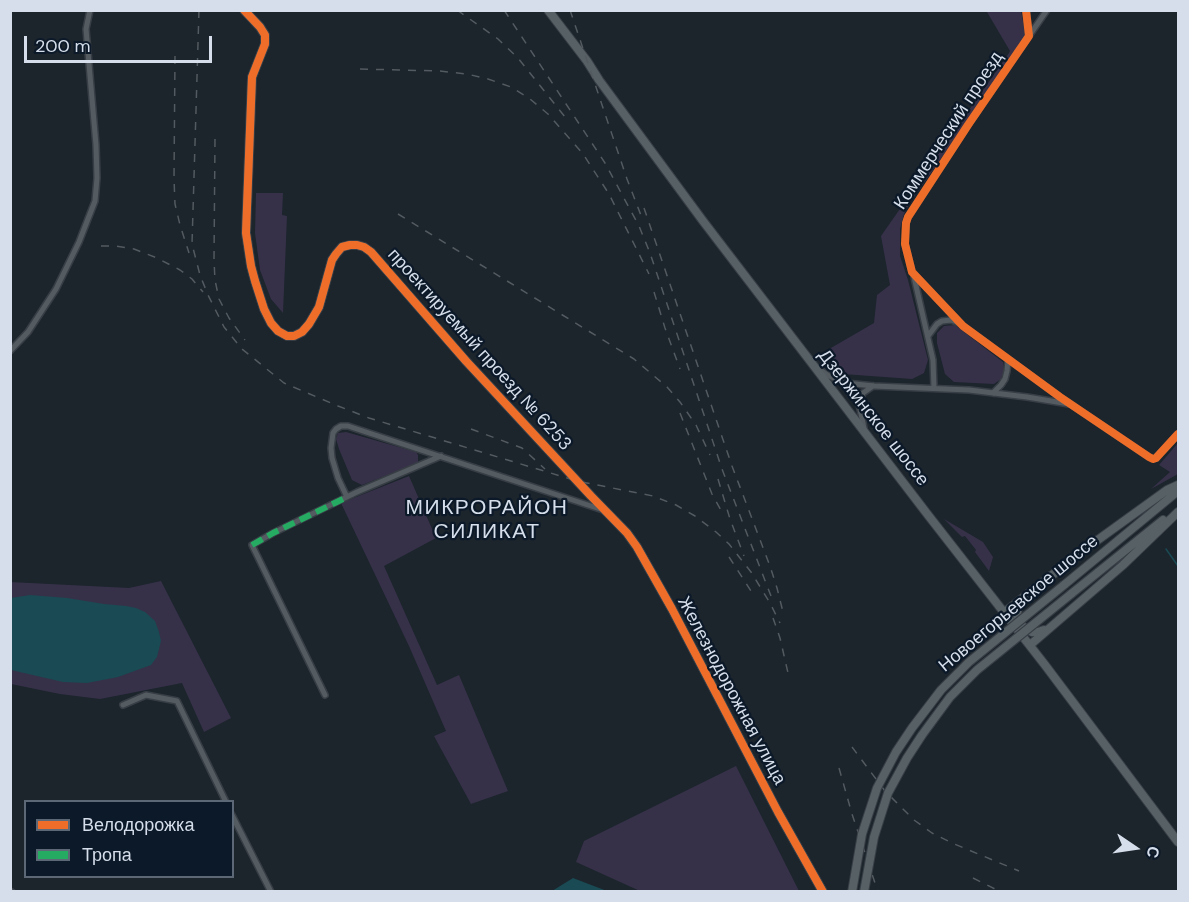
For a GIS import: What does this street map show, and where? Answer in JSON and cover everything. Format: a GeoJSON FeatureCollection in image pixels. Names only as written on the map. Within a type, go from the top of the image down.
{"type":"FeatureCollection","features":[{"type":"Feature","properties":{"kind":"main road","name":"проектируемый проезд № 6253"},"geometry":{"type":"LineString","coordinates":[[244,10],[265,35],[265,44],[252,77],[246,233],[255,281],[264,309],[275,327],[287,336],[294,336],[302,332],[319,307],[336,254],[342,247],[350,245],[364,247],[380,261],[466,361],[604,511]]}},
{"type":"Feature","properties":{"kind":"main road","name":"Дзержинское шоссе"},"geometry":{"type":"LineString","coordinates":[[548,10],[672,180],[1179,842]]}},
{"type":"Feature","properties":{"kind":"main road"},"geometry":{"type":"LineString","coordinates":[[1005,612],[1088,547],[1167,490],[1179,485]]}},
{"type":"Feature","properties":{"kind":"main road","name":"Новоегорьевское шоссе"},"geometry":{"type":"LineString","coordinates":[[852,891],[862,834],[877,788],[896,752],[941,690],[969,662],[1179,491]]}},
{"type":"Feature","properties":{"kind":"main road"},"geometry":{"type":"LineString","coordinates":[[1030,645],[1123,565],[1179,510]]}},
{"type":"Feature","properties":{"kind":"main road","name":"Новоегорьевское шоссе"},"geometry":{"type":"LineString","coordinates":[[864,891],[874,837],[888,793],[922,735],[950,697],[977,670],[1179,510]]}},
{"type":"Feature","properties":{"kind":"main road","name":"Железнодорожная улица"},"geometry":{"type":"LineString","coordinates":[[604,511],[627,532],[637,547],[822,891]]}},
{"type":"Feature","properties":{"kind":"main road"},"geometry":{"type":"LineString","coordinates":[[1033,591],[1018,606],[1019,623],[1028,631],[1038,632],[1056,623]]}},
{"type":"Feature","properties":{"kind":"street"},"geometry":{"type":"LineString","coordinates":[[10,351],[28,332],[56,288],[79,242],[95,201],[96,145],[86,29],[90,10]]}},
{"type":"Feature","properties":{"kind":"street"},"geometry":{"type":"LineString","coordinates":[[1026,10],[1029,36]]}},
{"type":"Feature","properties":{"kind":"street","name":"Коммерческий проезд"},"geometry":{"type":"LineString","coordinates":[[934,388],[933,360],[905,244],[906,223],[962,134],[1047,10]]}},
{"type":"Feature","properties":{"kind":"street"},"geometry":{"type":"LineString","coordinates":[[913,276],[961,324],[1008,360],[1152,459],[1156,458],[1179,434]]}},
{"type":"Feature","properties":{"kind":"street"},"geometry":{"type":"LineString","coordinates":[[928,337],[942,321],[951,320],[961,324]]}},
{"type":"Feature","properties":{"kind":"street"},"geometry":{"type":"LineString","coordinates":[[809,360],[829,376],[846,383],[993,393],[1071,404]]}},
{"type":"Feature","properties":{"kind":"street"},"geometry":{"type":"LineString","coordinates":[[993,393],[1005,379],[1008,360]]}},
{"type":"Feature","properties":{"kind":"street"},"geometry":{"type":"LineString","coordinates":[[866,433],[859,404],[863,393],[874,386]]}},
{"type":"Feature","properties":{"kind":"street"},"geometry":{"type":"LineString","coordinates":[[347,497],[332,459],[331,440],[333,433],[341,426],[348,426],[441,456],[604,511]]}},
{"type":"Feature","properties":{"kind":"street"},"geometry":{"type":"LineString","coordinates":[[326,695],[252,545],[273,532],[347,497],[441,456]]}},
{"type":"Feature","properties":{"kind":"street"},"geometry":{"type":"LineString","coordinates":[[123,705],[146,695],[177,701],[226,800]]}},
{"type":"Feature","properties":{"kind":"street"},"geometry":{"type":"LineString","coordinates":[[234,819],[271,891]]}},
{"type":"Feature","properties":{"kind":"shaded area"},"geometry":{"type":"Polygon","coordinates":[[[1021,11],[1026,38],[909,204],[900,229],[900,256],[928,360],[924,373],[912,379],[843,374],[824,352],[874,323],[877,295],[890,285],[881,236],[1010,51],[987,12],[1021,11]]]}},
{"type":"Feature","properties":{"kind":"shaded area"},"geometry":{"type":"Polygon","coordinates":[[[256,193],[283,193],[282,215],[287,216],[283,313],[271,299],[260,270],[255,233],[256,193]]]}},
{"type":"Feature","properties":{"kind":"shaded area"},"geometry":{"type":"Polygon","coordinates":[[[955,325],[1003,362],[1004,370],[1001,379],[994,384],[954,382],[945,374],[937,343],[937,333],[944,326],[955,325]]]}},
{"type":"Feature","properties":{"kind":"shaded area"},"geometry":{"type":"Polygon","coordinates":[[[346,432],[416,452],[418,463],[362,485],[352,480],[339,449],[336,439],[338,433],[346,432]]]}},
{"type":"Feature","properties":{"kind":"shaded area"},"geometry":{"type":"Polygon","coordinates":[[[1178,443],[1178,474],[1151,489],[1170,472],[1159,465],[1178,443]]]}},
{"type":"Feature","properties":{"kind":"shaded area"},"geometry":{"type":"Polygon","coordinates":[[[409,476],[436,538],[384,566],[437,685],[459,675],[508,791],[471,804],[434,736],[446,731],[409,646],[341,503],[409,476]]]}},
{"type":"Feature","properties":{"kind":"shaded area"},"geometry":{"type":"Polygon","coordinates":[[[944,519],[983,542],[993,557],[989,571],[965,536],[962,537],[944,519]]]}},
{"type":"Feature","properties":{"kind":"shaded area"},"geometry":{"type":"Polygon","coordinates":[[[161,581],[231,718],[204,732],[182,683],[100,699],[11,684],[10,582],[129,588],[161,581]]]}},
{"type":"Feature","properties":{"kind":"shaded area"},"geometry":{"type":"Polygon","coordinates":[[[736,766],[799,891],[640,891],[576,862],[584,841],[736,766]]]}},
{"type":"Feature","properties":{"kind":"water"},"geometry":{"type":"Polygon","coordinates":[[[30,595],[126,606],[145,612],[155,621],[159,632],[161,641],[157,657],[151,665],[118,677],[87,683],[63,682],[11,670],[11,598],[30,595]]]}},
{"type":"Feature","properties":{"kind":"water"},"geometry":{"type":"Polygon","coordinates":[[[573,878],[607,891],[552,891],[573,878]]]}},
{"type":"Feature","properties":{"kind":"waterway"},"geometry":{"type":"LineString","coordinates":[[1166,549],[1178,566]]}},
{"type":"Feature","properties":{"kind":"railway"},"geometry":{"type":"LineString","coordinates":[[199,10],[192,244],[208,295],[224,327],[242,349],[284,383],[369,418],[577,481],[653,496],[676,505],[695,516],[729,544],[751,572],[780,623]]}},
{"type":"Feature","properties":{"kind":"railway"},"geometry":{"type":"LineString","coordinates":[[457,10],[498,39],[518,58],[565,117]]}},
{"type":"Feature","properties":{"kind":"railway"},"geometry":{"type":"LineString","coordinates":[[504,10],[605,163],[639,226],[722,469],[771,596]]}},
{"type":"Feature","properties":{"kind":"railway"},"geometry":{"type":"LineString","coordinates":[[570,10],[642,218]]}},
{"type":"Feature","properties":{"kind":"railway"},"geometry":{"type":"LineString","coordinates":[[175,56],[175,204],[189,253]]}},
{"type":"Feature","properties":{"kind":"railway"},"geometry":{"type":"LineString","coordinates":[[360,69],[467,74],[511,87],[530,99],[548,114],[583,154],[609,194],[649,274]]}},
{"type":"Feature","properties":{"kind":"railway"},"geometry":{"type":"LineString","coordinates":[[215,139],[215,280],[219,299],[245,340]]}},
{"type":"Feature","properties":{"kind":"railway"},"geometry":{"type":"LineString","coordinates":[[644,208],[732,466],[770,566],[784,616]]}},
{"type":"Feature","properties":{"kind":"railway"},"geometry":{"type":"LineString","coordinates":[[398,214],[634,359],[667,387],[680,402],[696,425],[710,455]]}},
{"type":"Feature","properties":{"kind":"railway"},"geometry":{"type":"LineString","coordinates":[[101,246],[134,249],[157,258],[180,270],[203,292]]}},
{"type":"Feature","properties":{"kind":"railway"},"geometry":{"type":"LineString","coordinates":[[654,292],[680,369]]}},
{"type":"Feature","properties":{"kind":"railway"},"geometry":{"type":"LineString","coordinates":[[680,413],[712,494],[722,512]]}},
{"type":"Feature","properties":{"kind":"railway"},"geometry":{"type":"LineString","coordinates":[[471,429],[522,448],[545,469]]}},
{"type":"Feature","properties":{"kind":"railway"},"geometry":{"type":"LineString","coordinates":[[718,479],[744,556]]}},
{"type":"Feature","properties":{"kind":"railway"},"geometry":{"type":"LineString","coordinates":[[729,557],[753,594]]}},
{"type":"Feature","properties":{"kind":"railway"},"geometry":{"type":"LineString","coordinates":[[773,618],[788,673]]}},
{"type":"Feature","properties":{"kind":"railway"},"geometry":{"type":"LineString","coordinates":[[852,747],[885,791],[914,820],[932,833],[952,843],[1019,871]]}},
{"type":"Feature","properties":{"kind":"railway"},"geometry":{"type":"LineString","coordinates":[[839,768],[878,892]]}},
{"type":"Feature","properties":{"kind":"railway"},"geometry":{"type":"LineString","coordinates":[[973,878],[1001,892]]}},
{"type":"Feature","properties":{"kind":"marked path"},"geometry":{"type":"LineString","coordinates":[[252,545],[347,497]]}},
{"type":"Feature","properties":{"kind":"cycle path"},"geometry":{"type":"LineString","coordinates":[[244,10],[265,35],[265,44],[252,77],[246,233],[255,281],[271,323],[287,336],[294,336],[302,332],[319,307],[332,260],[342,247],[357,245],[371,252],[466,361],[627,533],[637,547],[823,892]]}},
{"type":"Feature","properties":{"kind":"cycle path"},"geometry":{"type":"LineString","coordinates":[[1026,10],[1029,36],[908,217],[905,244],[912,272],[963,326],[1060,397],[1149,457],[1156,458],[1178,434]]}},
{"type":"Feature","properties":{"kind":"district","name":"МИКРОРАЙОН СИЛИКАТ"},"geometry":{"type":"Point","coordinates":[487,520]}}]}
